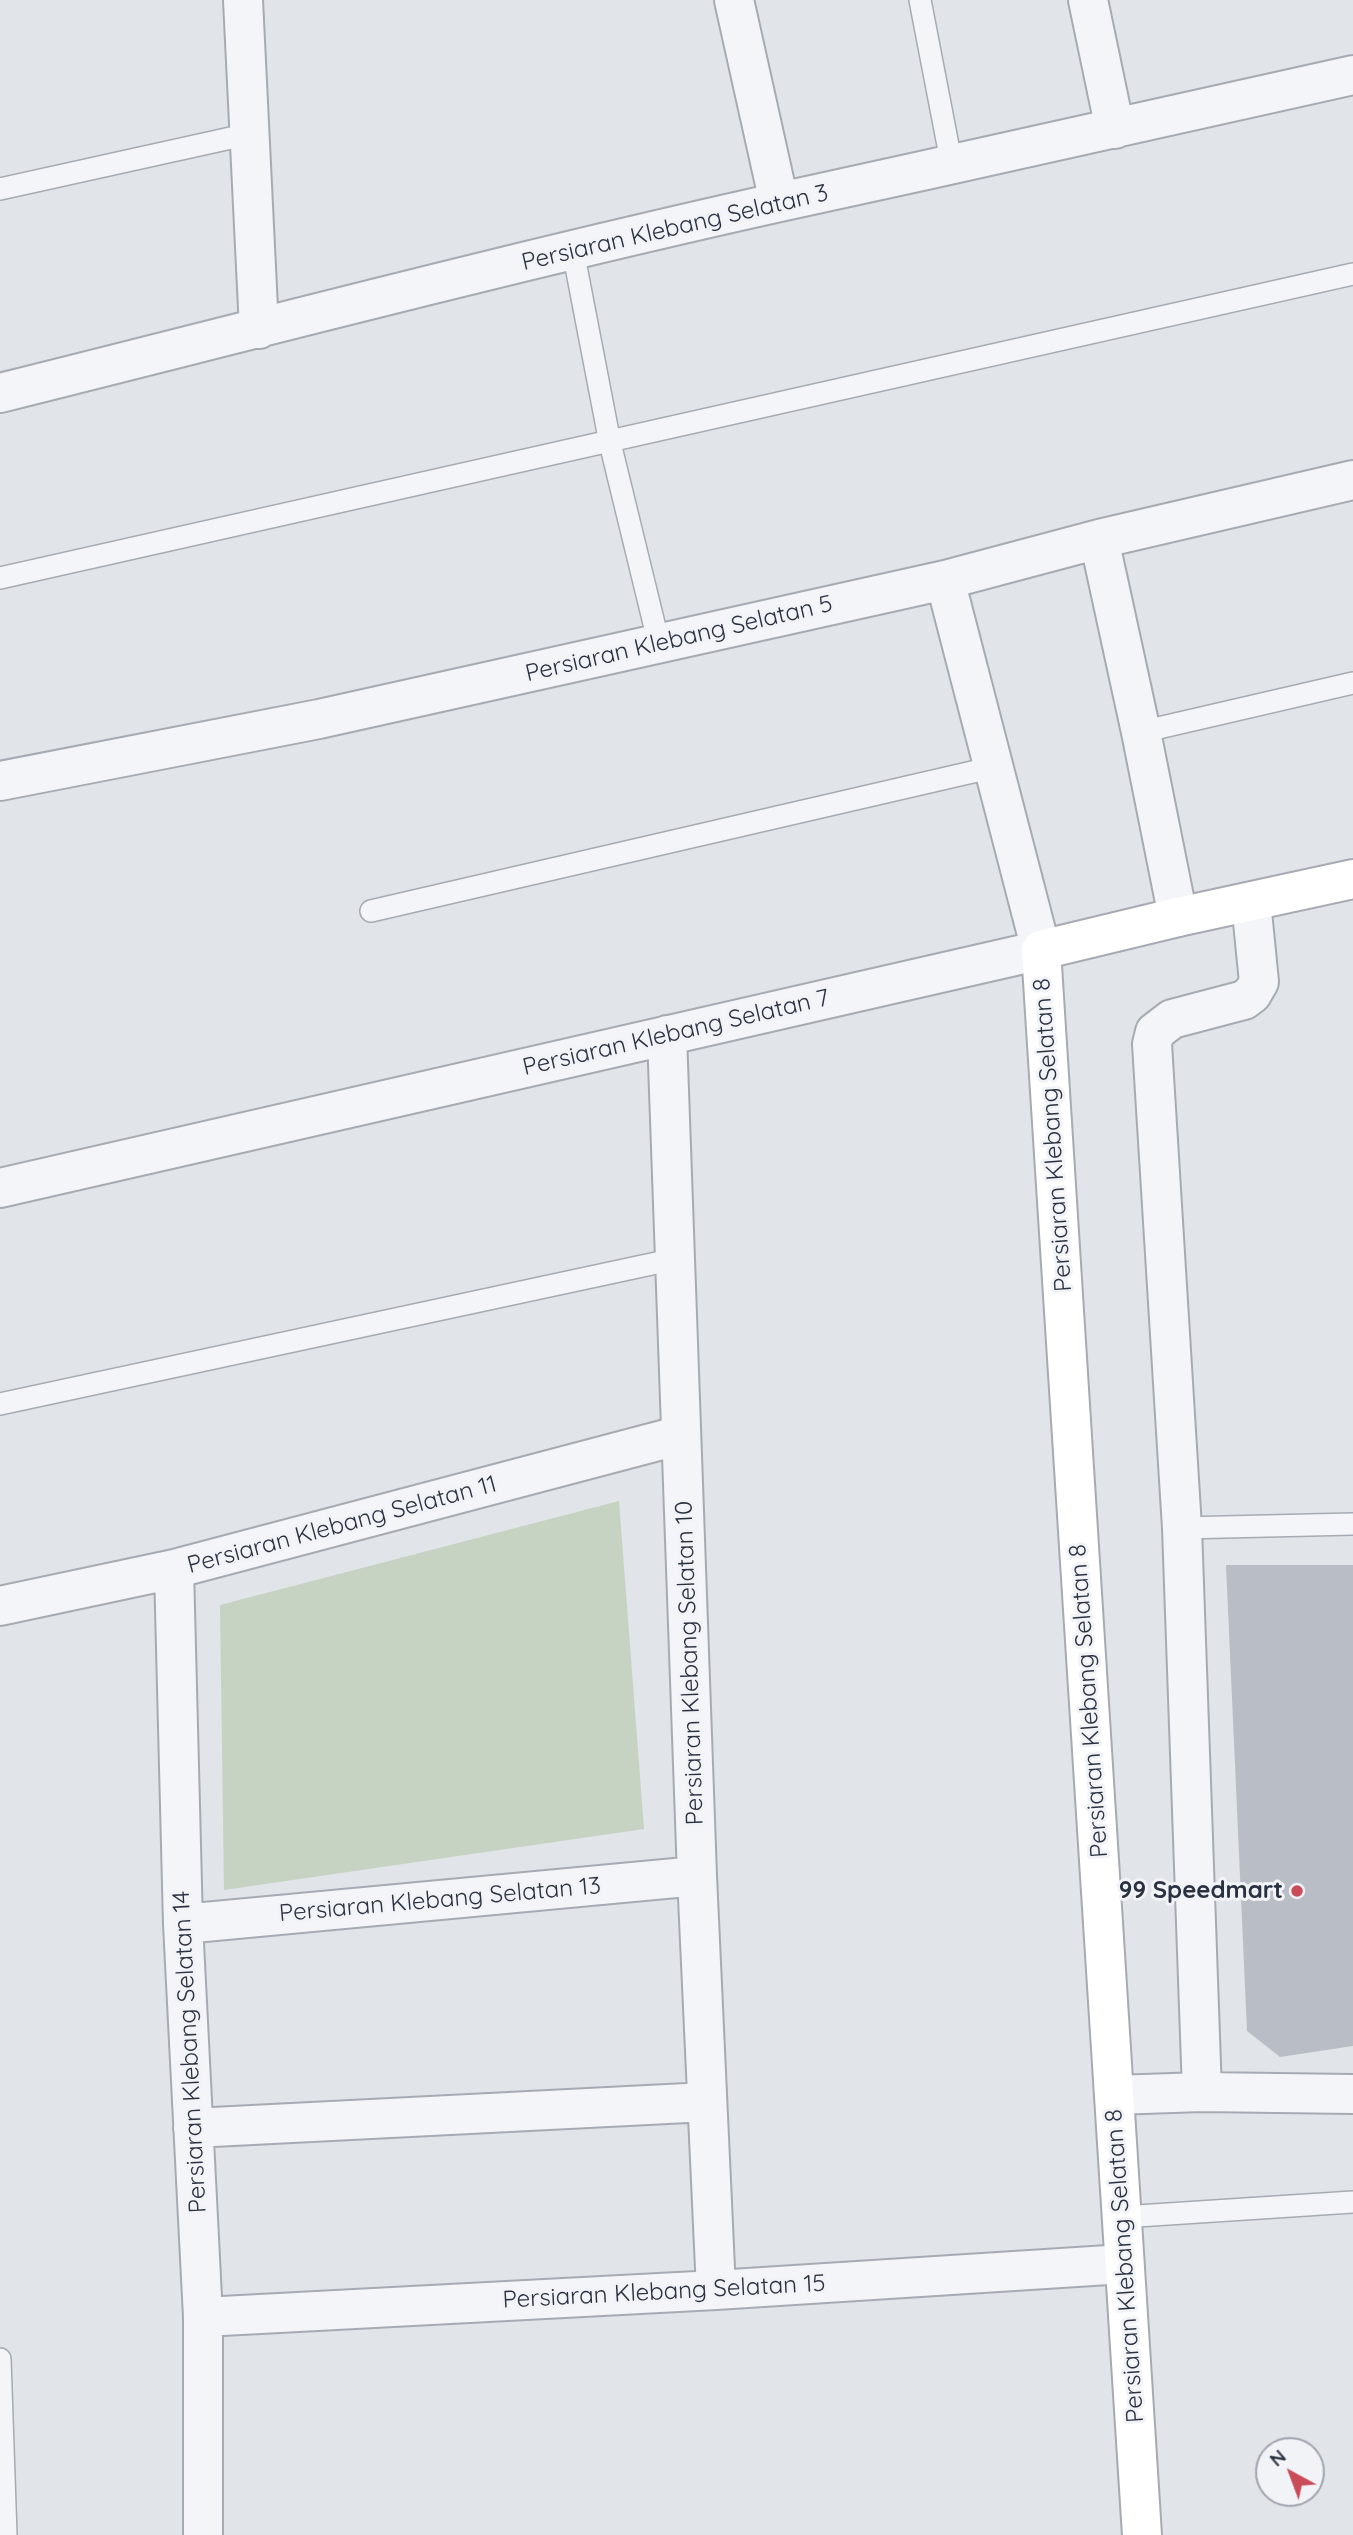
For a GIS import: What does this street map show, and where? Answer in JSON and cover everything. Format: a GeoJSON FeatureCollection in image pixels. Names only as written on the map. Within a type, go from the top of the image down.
{"type":"FeatureCollection","features":[{"type":"Feature","properties":{"kind":"street"},"geometry":{"type":"LineString","coordinates":[[243,0],[259,329]]}},
{"type":"Feature","properties":{"kind":"street"},"geometry":{"type":"LineString","coordinates":[[734,0],[779,202]]}},
{"type":"Feature","properties":{"kind":"street"},"geometry":{"type":"LineString","coordinates":[[1088,0],[1115,129]]}},
{"type":"Feature","properties":{"kind":"street","name":"Persiaran Klebang Selatan 3"},"geometry":{"type":"LineString","coordinates":[[0,393],[779,202],[952,166],[1353,75]]}},
{"type":"Feature","properties":{"kind":"street","name":"Persiaran Klebang Selatan 5"},"geometry":{"type":"LineString","coordinates":[[0,781],[319,719],[659,644],[945,580],[1099,539],[1353,480]]}},
{"type":"Feature","properties":{"kind":"street"},"geometry":{"type":"LineString","coordinates":[[1099,539],[1178,917]]}},
{"type":"Feature","properties":{"kind":"street"},"geometry":{"type":"LineString","coordinates":[[945,580],[1041,950]]}},
{"type":"Feature","properties":{"kind":"street","name":"Persiaran Klebang Selatan 7"},"geometry":{"type":"LineString","coordinates":[[0,1188],[1353,879]]}},
{"type":"Feature","properties":{"kind":"street"},"geometry":{"type":"LineString","coordinates":[[1202,2091],[1182,1528],[1152,1044],[1155,1032],[1172,1019],[1244,1000],[1252,994],[1259,982],[1251,902]]}},
{"type":"Feature","properties":{"kind":"street","name":"Persiaran Klebang Selatan 8"},"geometry":{"type":"LineString","coordinates":[[1041,950],[1142,2535]]}},
{"type":"Feature","properties":{"kind":"street","name":"Persiaran Klebang Selatan 10"},"geometry":{"type":"LineString","coordinates":[[667,1035],[697,1877],[716,2290]]}},
{"type":"Feature","properties":{"kind":"street","name":"Persiaran Klebang Selatan 11"},"geometry":{"type":"LineString","coordinates":[[0,1606],[174,1569],[681,1435]]}},
{"type":"Feature","properties":{"kind":"street","name":"Persiaran Klebang Selatan 14"},"geometry":{"type":"LineString","coordinates":[[174,1569],[183,1924],[203,2317],[203,2535]]}},
{"type":"Feature","properties":{"kind":"street","name":"Persiaran Klebang Selatan 13"},"geometry":{"type":"LineString","coordinates":[[183,1924],[697,1877]]}},
{"type":"Feature","properties":{"kind":"street"},"geometry":{"type":"LineString","coordinates":[[1114,2095],[1202,2091],[1353,2094]]}},
{"type":"Feature","properties":{"kind":"street"},"geometry":{"type":"LineString","coordinates":[[193,2127],[707,2102]]}},
{"type":"Feature","properties":{"kind":"street","name":"Persiaran Klebang Selatan 15"},"geometry":{"type":"LineString","coordinates":[[203,2317],[716,2290],[1124,2264]]}},
{"type":"Feature","properties":{"kind":"lane"},"geometry":{"type":"LineString","coordinates":[[920,0],[952,166]]}},
{"type":"Feature","properties":{"kind":"lane"},"geometry":{"type":"LineString","coordinates":[[0,189],[250,134]]}},
{"type":"Feature","properties":{"kind":"lane"},"geometry":{"type":"LineString","coordinates":[[573,251],[610,443],[659,644]]}},
{"type":"Feature","properties":{"kind":"lane"},"geometry":{"type":"LineString","coordinates":[[0,578],[1353,274]]}},
{"type":"Feature","properties":{"kind":"lane"},"geometry":{"type":"LineString","coordinates":[[1141,732],[1353,683]]}},
{"type":"Feature","properties":{"kind":"lane"},"geometry":{"type":"LineString","coordinates":[[371,911],[994,767]]}},
{"type":"Feature","properties":{"kind":"lane"},"geometry":{"type":"LineString","coordinates":[[0,1404],[675,1259]]}},
{"type":"Feature","properties":{"kind":"lane"},"geometry":{"type":"LineString","coordinates":[[1182,1528],[1353,1524]]}},
{"type":"Feature","properties":{"kind":"lane"},"geometry":{"type":"LineString","coordinates":[[1122,2217],[1353,2202]]}},
{"type":"Feature","properties":{"kind":"lane"},"geometry":{"type":"LineString","coordinates":[[0,2359],[6,2535]]}},
{"type":"Feature","properties":{"kind":"green space"},"geometry":{"type":"Polygon","coordinates":[[[619,1501],[644,1829],[224,1890],[220,1605],[619,1501]]]}},
{"type":"Feature","properties":{"kind":"building"},"geometry":{"type":"Polygon","coordinates":[[[1226,1565],[1353,1565],[1353,2046],[1280,2057],[1247,2031],[1226,1565]]]}},
{"type":"Feature","properties":{"kind":"place","name":"99 Speedmart"},"geometry":{"type":"Point","coordinates":[1297,1891]}}]}
